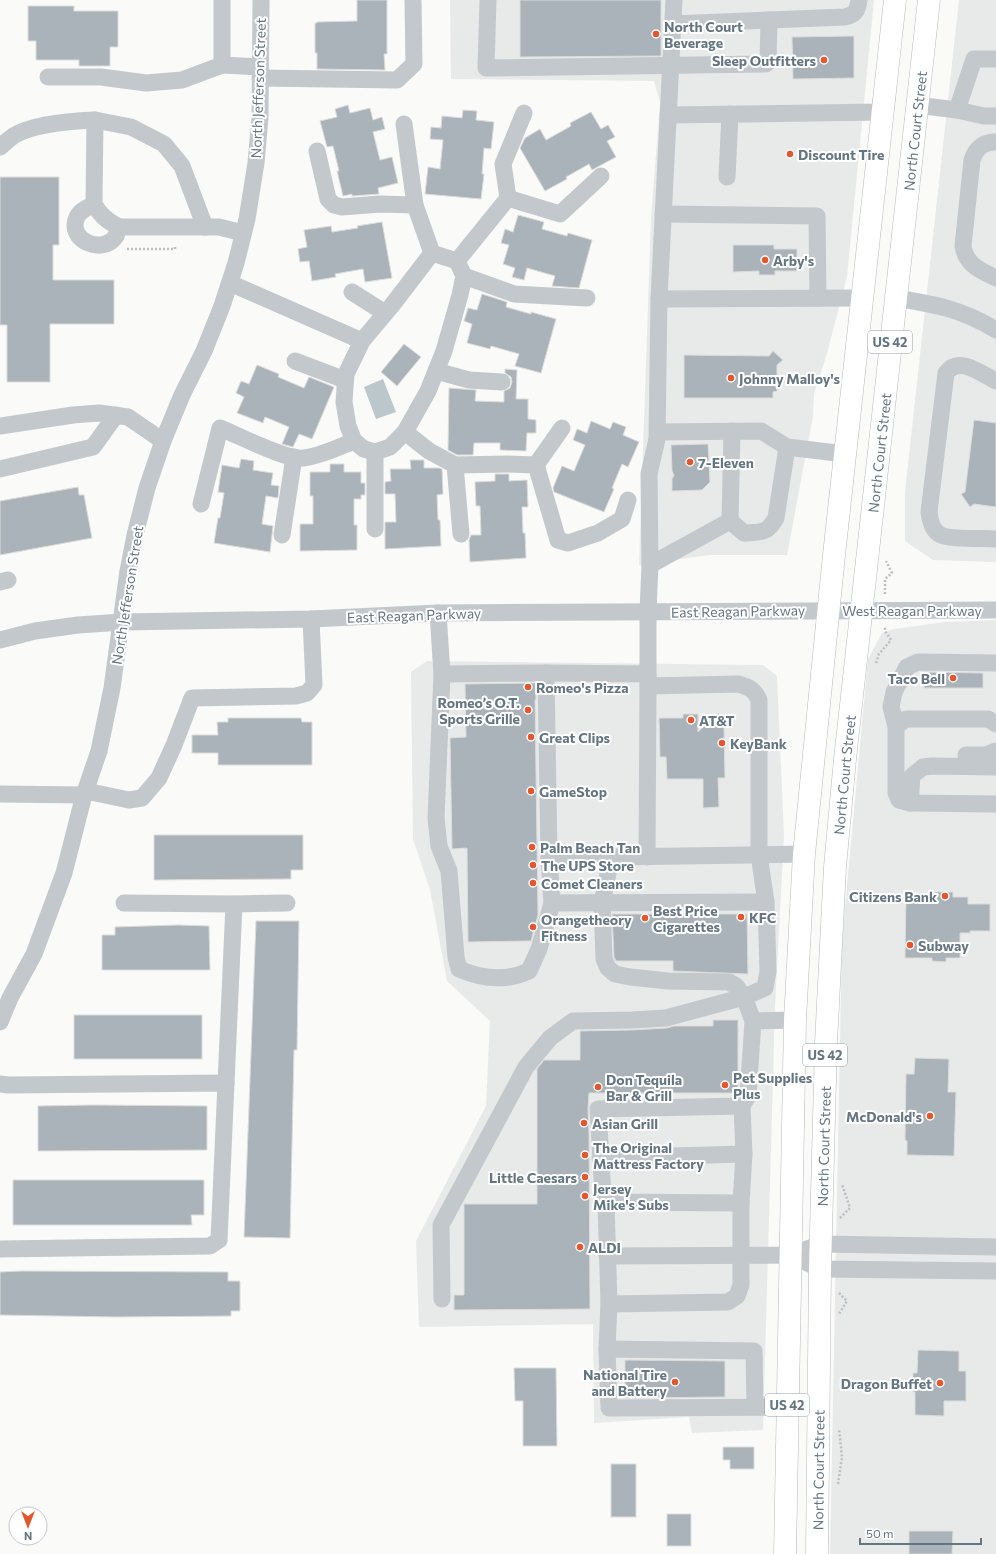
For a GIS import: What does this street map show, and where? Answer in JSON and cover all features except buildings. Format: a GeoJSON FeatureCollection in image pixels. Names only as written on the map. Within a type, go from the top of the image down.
{"type":"FeatureCollection","features":[{"type":"Feature","properties":{"kind":"main road","name":"US 42"},"geometry":{"type":"LineString","coordinates":[[785,1554],[794,1020],[804,854],[861,298],[895,0]]}},
{"type":"Feature","properties":{"kind":"main road","name":"North Court Street"},"geometry":{"type":"LineString","coordinates":[[817,1554],[831,1244],[826,1043],[835,867],[861,611],[916,105],[929,0]]}},
{"type":"Feature","properties":{"kind":"street"},"geometry":{"type":"LineString","coordinates":[[222,0],[222,65]]}},
{"type":"Feature","properties":{"kind":"street","name":"North Jefferson Street"},"geometry":{"type":"LineString","coordinates":[[0,1022],[10,998],[34,954],[64,873],[85,793],[99,751],[112,688],[128,571],[135,535],[147,488],[163,441],[182,395],[204,351],[230,283],[244,233],[256,163],[260,118],[261,0]]}},
{"type":"Feature","properties":{"kind":"street"},"geometry":{"type":"LineString","coordinates":[[48,77],[102,77],[146,83],[182,80],[222,65],[260,72],[397,80],[414,64],[414,0]]}},
{"type":"Feature","properties":{"kind":"street"},"geometry":{"type":"LineString","coordinates":[[488,0],[486,68],[766,64],[768,62],[769,20]]}},
{"type":"Feature","properties":{"kind":"street"},"geometry":{"type":"LineString","coordinates":[[647,857],[648,612],[650,565],[649,474],[658,432],[659,300],[674,0]]}},
{"type":"Feature","properties":{"kind":"street"},"geometry":{"type":"LineString","coordinates":[[672,24],[845,18],[854,14],[858,7],[859,0]]}},
{"type":"Feature","properties":{"kind":"street"},"geometry":{"type":"LineString","coordinates":[[957,110],[974,58],[996,59]]}},
{"type":"Feature","properties":{"kind":"street"},"geometry":{"type":"LineString","coordinates":[[916,105],[957,110],[984,116],[996,116]]}},
{"type":"Feature","properties":{"kind":"street"},"geometry":{"type":"LineString","coordinates":[[668,115],[882,112]]}},
{"type":"Feature","properties":{"kind":"street"},"geometry":{"type":"LineString","coordinates":[[432,253],[362,341],[346,374],[345,408],[348,426],[354,441],[364,449],[374,452],[390,447],[405,432],[428,391],[444,351],[460,295],[460,268],[508,198],[503,164],[524,113]]}},
{"type":"Feature","properties":{"kind":"street"},"geometry":{"type":"LineString","coordinates":[[727,177],[730,114]]}},
{"type":"Feature","properties":{"kind":"street"},"geometry":{"type":"LineString","coordinates":[[95,120],[94,204],[99,212],[109,222],[119,227],[219,227],[244,233]]}},
{"type":"Feature","properties":{"kind":"street"},"geometry":{"type":"LineString","coordinates":[[0,147],[15,135],[36,128],[65,122],[95,120],[131,127],[164,144],[182,166],[205,227]]}},
{"type":"Feature","properties":{"kind":"street"},"geometry":{"type":"LineString","coordinates":[[404,124],[416,205],[432,253],[514,294],[587,298]]}},
{"type":"Feature","properties":{"kind":"street"},"geometry":{"type":"LineString","coordinates":[[996,142],[985,144],[978,148],[974,153],[963,246],[964,254],[969,261],[977,268],[996,278]]}},
{"type":"Feature","properties":{"kind":"street"},"geometry":{"type":"LineString","coordinates":[[317,151],[328,200],[334,205],[342,207],[380,204],[416,205]]}},
{"type":"Feature","properties":{"kind":"street"},"geometry":{"type":"LineString","coordinates":[[508,198],[560,214],[601,176]]}},
{"type":"Feature","properties":{"kind":"street"},"geometry":{"type":"LineString","coordinates":[[94,204],[84,209],[77,218],[76,230],[83,240],[94,245],[105,244],[115,237],[119,227]]}},
{"type":"Feature","properties":{"kind":"street"},"geometry":{"type":"LineString","coordinates":[[663,214],[817,216],[818,298]]}},
{"type":"Feature","properties":{"kind":"street"},"geometry":{"type":"LineString","coordinates":[[230,283],[362,341]]}},
{"type":"Feature","properties":{"kind":"street"},"geometry":{"type":"LineString","coordinates":[[352,292],[385,313]]}},
{"type":"Feature","properties":{"kind":"street"},"geometry":{"type":"LineString","coordinates":[[659,300],[861,298]]}},
{"type":"Feature","properties":{"kind":"street"},"geometry":{"type":"LineString","coordinates":[[895,298],[946,307],[964,313],[996,330]]}},
{"type":"Feature","properties":{"kind":"street"},"geometry":{"type":"LineString","coordinates":[[295,361],[345,380]]}},
{"type":"Feature","properties":{"kind":"street"},"geometry":{"type":"LineString","coordinates":[[996,381],[963,365],[952,366],[946,373],[929,512],[934,530],[944,536],[996,538]]}},
{"type":"Feature","properties":{"kind":"street"},"geometry":{"type":"LineString","coordinates":[[436,371],[469,380],[502,382]]}},
{"type":"Feature","properties":{"kind":"street"},"geometry":{"type":"LineString","coordinates":[[0,426],[73,415],[99,413],[128,417],[163,441]]}},
{"type":"Feature","properties":{"kind":"street"},"geometry":{"type":"LineString","coordinates":[[0,469],[93,447],[116,415]]}},
{"type":"Feature","properties":{"kind":"street"},"geometry":{"type":"LineString","coordinates":[[201,504],[220,428],[287,456],[304,458],[326,452],[354,441]]}},
{"type":"Feature","properties":{"kind":"street"},"geometry":{"type":"LineString","coordinates":[[536,465],[562,428]]}},
{"type":"Feature","properties":{"kind":"street"},"geometry":{"type":"LineString","coordinates":[[730,521],[732,431]]}},
{"type":"Feature","properties":{"kind":"street"},"geometry":{"type":"LineString","coordinates":[[658,432],[761,431],[787,447],[845,454]]}},
{"type":"Feature","properties":{"kind":"street"},"geometry":{"type":"LineString","coordinates":[[405,432],[429,451],[455,465],[536,465]]}},
{"type":"Feature","properties":{"kind":"street"},"geometry":{"type":"LineString","coordinates":[[730,521],[744,533],[760,532],[771,527],[776,518],[787,447]]}},
{"type":"Feature","properties":{"kind":"street"},"geometry":{"type":"LineString","coordinates":[[374,452],[375,529]]}},
{"type":"Feature","properties":{"kind":"street"},"geometry":{"type":"LineString","coordinates":[[282,535],[294,457]]}},
{"type":"Feature","properties":{"kind":"street"},"geometry":{"type":"LineString","coordinates":[[455,465],[461,534]]}},
{"type":"Feature","properties":{"kind":"street"},"geometry":{"type":"LineString","coordinates":[[536,465],[558,540],[568,543],[598,533],[622,519],[628,500]]}},
{"type":"Feature","properties":{"kind":"street"},"geometry":{"type":"LineString","coordinates":[[650,565],[730,521]]}},
{"type":"Feature","properties":{"kind":"street","name":"West Reagan Parkway"},"geometry":{"type":"LineString","coordinates":[[829,610],[996,610]]}},
{"type":"Feature","properties":{"kind":"street","name":"East Reagan Parkway"},"geometry":{"type":"LineString","coordinates":[[0,640],[35,631],[78,625],[122,622],[311,619],[438,613],[829,610]]}},
{"type":"Feature","properties":{"kind":"street"},"geometry":{"type":"LineString","coordinates":[[969,610],[996,619]]}},
{"type":"Feature","properties":{"kind":"street"},"geometry":{"type":"LineString","coordinates":[[438,613],[442,674],[436,818],[439,846],[449,871],[456,957],[459,969],[472,975],[488,978],[515,977],[528,971],[539,949],[552,903],[549,858],[546,673]]}},
{"type":"Feature","properties":{"kind":"street"},"geometry":{"type":"LineString","coordinates":[[0,794],[85,793],[129,800],[142,798],[159,778],[174,745],[192,698],[296,696],[307,693],[314,685],[311,619]]}},
{"type":"Feature","properties":{"kind":"street"},"geometry":{"type":"LineString","coordinates":[[993,666],[918,662],[907,667],[894,692],[891,707],[896,726],[896,793],[899,800],[910,803],[996,804]]}},
{"type":"Feature","properties":{"kind":"street"},"geometry":{"type":"LineString","coordinates":[[442,674],[546,673],[738,684],[748,686],[755,691],[759,700],[760,855],[766,902],[768,972],[765,988],[744,997],[666,1018],[632,1020],[573,1020],[550,1038],[526,1067],[441,1225],[442,1299]]}},
{"type":"Feature","properties":{"kind":"street"},"geometry":{"type":"LineString","coordinates":[[896,726],[906,719],[992,722]]}},
{"type":"Feature","properties":{"kind":"street"},"geometry":{"type":"LineString","coordinates":[[910,803],[914,761],[920,756],[986,755],[996,751]]}},
{"type":"Feature","properties":{"kind":"street"},"geometry":{"type":"LineString","coordinates":[[912,776],[923,767],[932,766],[996,767]]}},
{"type":"Feature","properties":{"kind":"street"},"geometry":{"type":"LineString","coordinates":[[549,858],[804,854]]}},
{"type":"Feature","properties":{"kind":"street"},"geometry":{"type":"LineString","coordinates":[[608,1304],[728,1302],[737,1296],[741,1285],[742,1255],[741,1203],[744,1154],[742,1106],[748,1096],[753,1021],[744,997],[736,986],[729,982],[668,981],[615,974],[608,968],[604,959],[602,903],[611,858]]}},
{"type":"Feature","properties":{"kind":"street"},"geometry":{"type":"LineString","coordinates":[[552,903],[766,902]]}},
{"type":"Feature","properties":{"kind":"street"},"geometry":{"type":"LineString","coordinates":[[124,903],[287,903]]}},
{"type":"Feature","properties":{"kind":"street"},"geometry":{"type":"LineString","coordinates":[[0,1249],[210,1246],[219,1240],[234,904]]}},
{"type":"Feature","properties":{"kind":"street"},"geometry":{"type":"LineString","coordinates":[[753,1021],[794,1020]]}},
{"type":"Feature","properties":{"kind":"street"},"geometry":{"type":"LineString","coordinates":[[0,1084],[226,1083]]}},
{"type":"Feature","properties":{"kind":"street"},"geometry":{"type":"LineString","coordinates":[[742,1106],[598,1109],[603,1195],[606,1202],[608,1408],[787,1407]]}},
{"type":"Feature","properties":{"kind":"street"},"geometry":{"type":"LineString","coordinates":[[600,1158],[744,1154]]}},
{"type":"Feature","properties":{"kind":"street"},"geometry":{"type":"LineString","coordinates":[[606,1202],[741,1203]]}},
{"type":"Feature","properties":{"kind":"street"},"geometry":{"type":"LineString","coordinates":[[607,1256],[791,1255],[831,1244],[996,1247]]}},
{"type":"Feature","properties":{"kind":"street"},"geometry":{"type":"LineString","coordinates":[[791,1255],[830,1269],[996,1271]]}},
{"type":"Feature","properties":{"kind":"street"},"geometry":{"type":"LineString","coordinates":[[607,1349],[754,1351],[755,1406]]}},
{"type":"Feature","properties":{"kind":"path"},"geometry":{"type":"LineString","coordinates":[[875,666],[879,654],[891,640],[886,631]]}},
{"type":"Feature","properties":{"kind":"path"},"geometry":{"type":"LineString","coordinates":[[831,1244],[840,1218],[850,1208],[841,1182]]}},
{"type":"Feature","properties":{"kind":"path"},"geometry":{"type":"LineString","coordinates":[[830,1269],[839,1293],[847,1301],[840,1312],[839,1318]]}},
{"type":"Feature","properties":{"kind":"path"},"geometry":{"type":"LineString","coordinates":[[837,1491],[842,1457],[838,1427]]}},
{"type":"Feature","properties":{"kind":"shaded area"},"geometry":{"type":"Polygon","coordinates":[[[450,0],[874,0],[847,277],[827,353],[814,394],[813,416],[787,555],[709,555],[639,565],[651,218],[660,103],[654,81],[451,79],[450,0]]]}},
{"type":"Feature","properties":{"kind":"shaded area"},"geometry":{"type":"Polygon","coordinates":[[[959,0],[996,0],[996,562],[933,560],[905,541],[905,492],[959,0]]]}},
{"type":"Feature","properties":{"kind":"shaded area"},"geometry":{"type":"Polygon","coordinates":[[[383,379],[396,412],[376,419],[364,387],[383,379]]]}},
{"type":"Feature","properties":{"kind":"shaded area"},"geometry":{"type":"Polygon","coordinates":[[[996,620],[996,1554],[830,1554],[842,940],[868,659],[882,633],[894,629],[945,622],[996,620]]]}},
{"type":"Feature","properties":{"kind":"shaded area"},"geometry":{"type":"Polygon","coordinates":[[[427,661],[763,665],[777,676],[784,836],[775,1006],[763,1430],[692,1433],[689,1417],[594,1423],[593,1324],[419,1327],[416,1241],[486,1106],[490,1021],[447,981],[430,890],[413,839],[411,672],[427,661]]]}},
{"type":"Feature","properties":{"kind":"place","name":"North Court Beverage"},"geometry":{"type":"Point","coordinates":[656,34]}},
{"type":"Feature","properties":{"kind":"place","name":"Sleep Outfitters"},"geometry":{"type":"Point","coordinates":[824,60]}},
{"type":"Feature","properties":{"kind":"place","name":"Discount Tire"},"geometry":{"type":"Point","coordinates":[790,154]}},
{"type":"Feature","properties":{"kind":"place","name":"Arby's"},"geometry":{"type":"Point","coordinates":[765,260]}},
{"type":"Feature","properties":{"kind":"place","name":"Johnny Malloy's"},"geometry":{"type":"Point","coordinates":[731,378]}},
{"type":"Feature","properties":{"kind":"place","name":"7-Eleven"},"geometry":{"type":"Point","coordinates":[690,462]}},
{"type":"Feature","properties":{"kind":"place","name":"Taco Bell"},"geometry":{"type":"Point","coordinates":[953,678]}},
{"type":"Feature","properties":{"kind":"place","name":"Romeo's Pizza"},"geometry":{"type":"Point","coordinates":[528,687]}},
{"type":"Feature","properties":{"kind":"place","name":"Romeo’s O.T. Sports Grille"},"geometry":{"type":"Point","coordinates":[528,710]}},
{"type":"Feature","properties":{"kind":"place","name":"AT&T"},"geometry":{"type":"Point","coordinates":[691,720]}},
{"type":"Feature","properties":{"kind":"place","name":"Great Clips"},"geometry":{"type":"Point","coordinates":[531,737]}},
{"type":"Feature","properties":{"kind":"place","name":"KeyBank"},"geometry":{"type":"Point","coordinates":[722,743]}},
{"type":"Feature","properties":{"kind":"place","name":"GameStop"},"geometry":{"type":"Point","coordinates":[531,791]}},
{"type":"Feature","properties":{"kind":"place","name":"Palm Beach Tan"},"geometry":{"type":"Point","coordinates":[532,847]}},
{"type":"Feature","properties":{"kind":"place","name":"The UPS Store"},"geometry":{"type":"Point","coordinates":[533,865]}},
{"type":"Feature","properties":{"kind":"place","name":"Comet Cleaners"},"geometry":{"type":"Point","coordinates":[533,883]}},
{"type":"Feature","properties":{"kind":"place","name":"Citizens Bank"},"geometry":{"type":"Point","coordinates":[945,896]}},
{"type":"Feature","properties":{"kind":"place","name":"KFC"},"geometry":{"type":"Point","coordinates":[741,917]}},
{"type":"Feature","properties":{"kind":"place","name":"Best Price Cigarettes"},"geometry":{"type":"Point","coordinates":[645,918]}},
{"type":"Feature","properties":{"kind":"place","name":"Orangetheory Fitness"},"geometry":{"type":"Point","coordinates":[533,927]}},
{"type":"Feature","properties":{"kind":"place","name":"Subway"},"geometry":{"type":"Point","coordinates":[910,945]}},
{"type":"Feature","properties":{"kind":"place","name":"Pet Supplies Plus"},"geometry":{"type":"Point","coordinates":[725,1085]}},
{"type":"Feature","properties":{"kind":"place","name":"Don Tequila Bar & Grill"},"geometry":{"type":"Point","coordinates":[598,1087]}},
{"type":"Feature","properties":{"kind":"place","name":"McDonald's"},"geometry":{"type":"Point","coordinates":[930,1116]}},
{"type":"Feature","properties":{"kind":"place","name":"Asian Grill"},"geometry":{"type":"Point","coordinates":[584,1123]}},
{"type":"Feature","properties":{"kind":"place","name":"The Original Mattress Factory"},"geometry":{"type":"Point","coordinates":[585,1155]}},
{"type":"Feature","properties":{"kind":"place","name":"Little Caesars"},"geometry":{"type":"Point","coordinates":[585,1177]}},
{"type":"Feature","properties":{"kind":"place","name":"Jersey Mike's Subs"},"geometry":{"type":"Point","coordinates":[585,1196]}},
{"type":"Feature","properties":{"kind":"place","name":"ALDI"},"geometry":{"type":"Point","coordinates":[580,1247]}},
{"type":"Feature","properties":{"kind":"place","name":"National Tire and Battery"},"geometry":{"type":"Point","coordinates":[675,1382]}},
{"type":"Feature","properties":{"kind":"place","name":"Dragon Buffet"},"geometry":{"type":"Point","coordinates":[940,1383]}}]}
